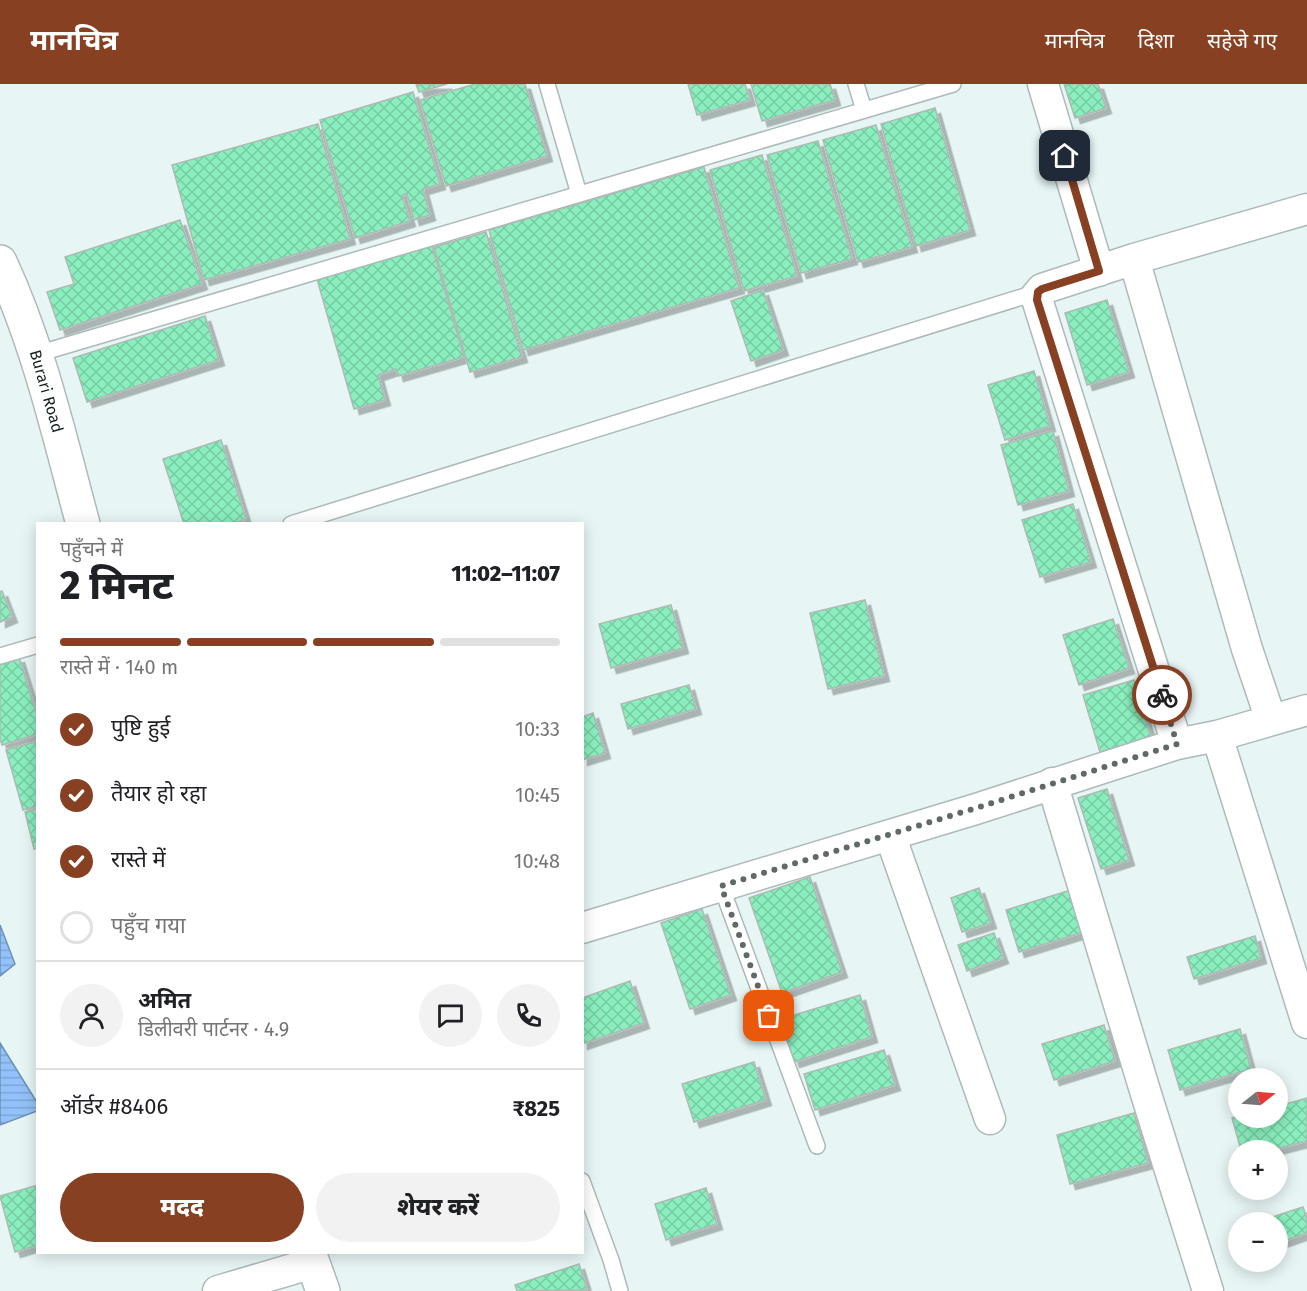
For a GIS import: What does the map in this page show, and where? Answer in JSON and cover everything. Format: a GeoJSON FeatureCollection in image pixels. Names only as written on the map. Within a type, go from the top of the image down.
{"type":"FeatureCollection","features":[{"type":"Feature","properties":{"kind":"main road","name":"Burari Road"},"geometry":{"type":"LineString","coordinates":[[0,262],[19,304],[37,354],[82,522]]}},
{"type":"Feature","properties":{"kind":"street"},"geometry":{"type":"LineString","coordinates":[[1043,84],[1099,271]]}},
{"type":"Feature","properties":{"kind":"street"},"geometry":{"type":"LineString","coordinates":[[1177,744],[1037,300],[1038,292],[1134,259],[1307,209]]}},
{"type":"Feature","properties":{"kind":"street"},"geometry":{"type":"LineString","coordinates":[[1134,259],[1247,649],[1271,720]]}},
{"type":"Feature","properties":{"kind":"street"},"geometry":{"type":"LineString","coordinates":[[584,927],[890,835],[1177,744],[1217,736],[1307,710]]}},
{"type":"Feature","properties":{"kind":"street"},"geometry":{"type":"LineString","coordinates":[[1217,736],[1307,1023]]}},
{"type":"Feature","properties":{"kind":"street"},"geometry":{"type":"LineString","coordinates":[[1052,783],[1142,1083],[1209,1291]]}},
{"type":"Feature","properties":{"kind":"street"},"geometry":{"type":"LineString","coordinates":[[890,835],[990,1119]]}},
{"type":"Feature","properties":{"kind":"street"},"geometry":{"type":"LineString","coordinates":[[218,1291],[251,1286],[315,1269]]}},
{"type":"Feature","properties":{"kind":"lane"},"geometry":{"type":"LineString","coordinates":[[547,84],[579,194]]}},
{"type":"Feature","properties":{"kind":"lane"},"geometry":{"type":"LineString","coordinates":[[856,84],[864,110]]}},
{"type":"Feature","properties":{"kind":"lane"},"geometry":{"type":"LineString","coordinates":[[37,354],[953,84]]}},
{"type":"Feature","properties":{"kind":"lane"},"geometry":{"type":"LineString","coordinates":[[297,522],[1038,292]]}},
{"type":"Feature","properties":{"kind":"lane"},"geometry":{"type":"LineString","coordinates":[[0,656],[36,646]]}},
{"type":"Feature","properties":{"kind":"lane"},"geometry":{"type":"LineString","coordinates":[[721,886],[817,1146]]}},
{"type":"Feature","properties":{"kind":"lane"},"geometry":{"type":"LineString","coordinates":[[584,1186],[620,1291]]}},
{"type":"Feature","properties":{"kind":"water"},"geometry":{"type":"Polygon","coordinates":[[[0,925],[15,964],[0,976],[0,925]]]}},
{"type":"Feature","properties":{"kind":"water"},"geometry":{"type":"Polygon","coordinates":[[[0,1043],[36,1101],[36,1111],[0,1125],[0,1043]]]}},
{"type":"Feature","properties":{"kind":"building"},"geometry":{"type":"Polygon","coordinates":[[[416,84],[447,84],[419,92],[416,84]]]}},
{"type":"Feature","properties":{"kind":"building"},"geometry":{"type":"Polygon","coordinates":[[[475,84],[525,84],[547,156],[446,186],[420,100],[475,84]]]}},
{"type":"Feature","properties":{"kind":"building"},"geometry":{"type":"Polygon","coordinates":[[[688,84],[745,84],[750,100],[697,115],[688,84]]]}},
{"type":"Feature","properties":{"kind":"building"},"geometry":{"type":"Polygon","coordinates":[[[751,84],[830,84],[835,100],[762,121],[751,84]]]}},
{"type":"Feature","properties":{"kind":"building"},"geometry":{"type":"Polygon","coordinates":[[[1064,84],[1098,84],[1106,108],[1075,118],[1064,84]]]}},
{"type":"Feature","properties":{"kind":"building"},"geometry":{"type":"Polygon","coordinates":[[[413,92],[440,184],[423,189],[430,215],[414,220],[407,194],[402,195],[410,221],[355,238],[320,120],[413,92]]]}},
{"type":"Feature","properties":{"kind":"building"},"geometry":{"type":"Polygon","coordinates":[[[935,108],[970,230],[916,246],[881,124],[935,108]]]}},
{"type":"Feature","properties":{"kind":"building"},"geometry":{"type":"Polygon","coordinates":[[[318,124],[350,239],[204,280],[172,165],[318,124]]]}},
{"type":"Feature","properties":{"kind":"building"},"geometry":{"type":"Polygon","coordinates":[[[876,125],[912,247],[858,262],[823,140],[876,125]]]}},
{"type":"Feature","properties":{"kind":"building"},"geometry":{"type":"Polygon","coordinates":[[[818,141],[852,259],[801,273],[767,155],[818,141]]]}},
{"type":"Feature","properties":{"kind":"building"},"geometry":{"type":"Polygon","coordinates":[[[762,155],[797,276],[744,291],[710,170],[762,155]]]}},
{"type":"Feature","properties":{"kind":"building"},"geometry":{"type":"Polygon","coordinates":[[[704,167],[739,288],[523,350],[489,230],[704,167]]]}},
{"type":"Feature","properties":{"kind":"building"},"geometry":{"type":"Polygon","coordinates":[[[180,220],[202,284],[60,330],[47,292],[74,284],[65,257],[180,220]]]}},
{"type":"Feature","properties":{"kind":"building"},"geometry":{"type":"Polygon","coordinates":[[[486,232],[522,357],[470,372],[434,247],[486,232]]]}},
{"type":"Feature","properties":{"kind":"building"},"geometry":{"type":"Polygon","coordinates":[[[432,246],[464,357],[398,376],[396,369],[378,375],[385,400],[354,409],[317,279],[432,246]]]}},
{"type":"Feature","properties":{"kind":"building"},"geometry":{"type":"Polygon","coordinates":[[[763,290],[783,350],[751,361],[731,301],[763,290]]]}},
{"type":"Feature","properties":{"kind":"building"},"geometry":{"type":"Polygon","coordinates":[[[1107,300],[1129,372],[1087,385],[1065,313],[1107,300]]]}},
{"type":"Feature","properties":{"kind":"building"},"geometry":{"type":"Polygon","coordinates":[[[205,316],[219,360],[87,402],[73,358],[205,316]]]}},
{"type":"Feature","properties":{"kind":"building"},"geometry":{"type":"Polygon","coordinates":[[[1034,371],[1050,426],[1005,440],[988,385],[1034,371]]]}},
{"type":"Feature","properties":{"kind":"building"},"geometry":{"type":"Polygon","coordinates":[[[1053,431],[1069,491],[1018,505],[1001,445],[1053,431]]]}},
{"type":"Feature","properties":{"kind":"building"},"geometry":{"type":"Polygon","coordinates":[[[221,440],[246,519],[238,522],[183,522],[163,459],[221,440]]]}},
{"type":"Feature","properties":{"kind":"building"},"geometry":{"type":"Polygon","coordinates":[[[1073,504],[1091,562],[1040,577],[1022,520],[1073,504]]]}},
{"type":"Feature","properties":{"kind":"building"},"geometry":{"type":"Polygon","coordinates":[[[2,591],[12,617],[0,622],[0,592],[2,591]]]}},
{"type":"Feature","properties":{"kind":"building"},"geometry":{"type":"Polygon","coordinates":[[[865,600],[884,676],[828,689],[810,613],[865,600]]]}},
{"type":"Feature","properties":{"kind":"building"},"geometry":{"type":"Polygon","coordinates":[[[671,605],[683,648],[611,668],[599,624],[671,605]]]}},
{"type":"Feature","properties":{"kind":"building"},"geometry":{"type":"Polygon","coordinates":[[[1113,619],[1129,668],[1079,685],[1063,635],[1113,619]]]}},
{"type":"Feature","properties":{"kind":"building"},"geometry":{"type":"Polygon","coordinates":[[[19,657],[36,712],[36,735],[2,745],[0,739],[0,663],[19,657]]]}},
{"type":"Feature","properties":{"kind":"building"},"geometry":{"type":"Polygon","coordinates":[[[1134,680],[1151,737],[1100,752],[1083,695],[1134,680]]]}},
{"type":"Feature","properties":{"kind":"building"},"geometry":{"type":"Polygon","coordinates":[[[689,685],[696,709],[628,729],[621,704],[689,685]]]}},
{"type":"Feature","properties":{"kind":"building"},"geometry":{"type":"Polygon","coordinates":[[[593,713],[605,753],[584,759],[584,716],[593,713]]]}},
{"type":"Feature","properties":{"kind":"building"},"geometry":{"type":"Polygon","coordinates":[[[36,742],[36,807],[23,810],[6,750],[36,742]]]}},
{"type":"Feature","properties":{"kind":"building"},"geometry":{"type":"Polygon","coordinates":[[[1107,789],[1129,860],[1101,869],[1078,798],[1107,789]]]}},
{"type":"Feature","properties":{"kind":"building"},"geometry":{"type":"Polygon","coordinates":[[[36,809],[36,848],[34,849],[25,812],[36,809]]]}},
{"type":"Feature","properties":{"kind":"building"},"geometry":{"type":"Polygon","coordinates":[[[810,877],[842,972],[782,993],[749,898],[810,877]]]}},
{"type":"Feature","properties":{"kind":"building"},"geometry":{"type":"Polygon","coordinates":[[[979,888],[991,923],[962,932],[951,898],[979,888]]]}},
{"type":"Feature","properties":{"kind":"building"},"geometry":{"type":"Polygon","coordinates":[[[1071,890],[1084,932],[1019,952],[1006,910],[1071,890]]]}},
{"type":"Feature","properties":{"kind":"building"},"geometry":{"type":"Polygon","coordinates":[[[702,909],[731,995],[690,1009],[661,923],[702,909]]]}},
{"type":"Feature","properties":{"kind":"building"},"geometry":{"type":"Polygon","coordinates":[[[994,933],[1003,958],[967,971],[958,945],[994,933]]]}},
{"type":"Feature","properties":{"kind":"building"},"geometry":{"type":"Polygon","coordinates":[[[1255,936],[1261,958],[1194,979],[1187,957],[1255,936]]]}},
{"type":"Feature","properties":{"kind":"building"},"geometry":{"type":"Polygon","coordinates":[[[630,981],[644,1023],[584,1043],[584,997],[630,981]]]}},
{"type":"Feature","properties":{"kind":"building"},"geometry":{"type":"Polygon","coordinates":[[[860,995],[872,1037],[794,1062],[781,1019],[860,995]]]}},
{"type":"Feature","properties":{"kind":"building"},"geometry":{"type":"Polygon","coordinates":[[[1104,1025],[1115,1061],[1054,1080],[1042,1044],[1104,1025]]]}},
{"type":"Feature","properties":{"kind":"building"},"geometry":{"type":"Polygon","coordinates":[[[1240,1029],[1251,1068],[1228,1068],[1228,1076],[1180,1090],[1168,1050],[1240,1029]]]}},
{"type":"Feature","properties":{"kind":"building"},"geometry":{"type":"Polygon","coordinates":[[[884,1050],[895,1085],[815,1110],[804,1074],[884,1050]]]}},
{"type":"Feature","properties":{"kind":"building"},"geometry":{"type":"Polygon","coordinates":[[[754,1062],[766,1100],[694,1122],[682,1084],[754,1062]]]}},
{"type":"Feature","properties":{"kind":"building"},"geometry":{"type":"Polygon","coordinates":[[[1307,1098],[1307,1141],[1288,1146],[1288,1140],[1238,1140],[1235,1128],[1288,1128],[1288,1103],[1307,1098]]]}},
{"type":"Feature","properties":{"kind":"building"},"geometry":{"type":"Polygon","coordinates":[[[1134,1113],[1148,1163],[1070,1184],[1057,1135],[1134,1113]]]}},
{"type":"Feature","properties":{"kind":"building"},"geometry":{"type":"Polygon","coordinates":[[[36,1186],[36,1246],[15,1252],[0,1196],[36,1186]]]}},
{"type":"Feature","properties":{"kind":"building"},"geometry":{"type":"Polygon","coordinates":[[[706,1188],[717,1224],[666,1240],[655,1204],[706,1188]]]}},
{"type":"Feature","properties":{"kind":"building"},"geometry":{"type":"Polygon","coordinates":[[[1303,1207],[1307,1219],[1307,1233],[1288,1240],[1288,1212],[1303,1207]]]}},
{"type":"Feature","properties":{"kind":"building"},"geometry":{"type":"Polygon","coordinates":[[[579,1264],[587,1290],[517,1291],[515,1285],[579,1264]]]}},
{"type":"Feature","properties":{"kind":"way so far"},"geometry":{"type":"LineString","coordinates":[[769,1016],[721,886],[1177,744],[1162,695]]}},
{"type":"Feature","properties":{"kind":"route"},"geometry":{"type":"LineString","coordinates":[[1065,156],[1099,271],[1042,289],[1036,296],[1162,695]]}}]}
